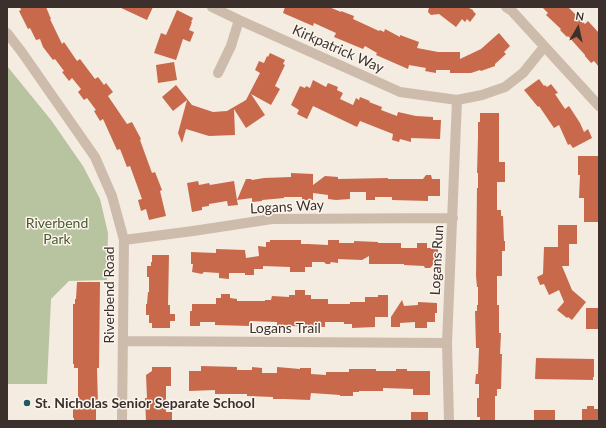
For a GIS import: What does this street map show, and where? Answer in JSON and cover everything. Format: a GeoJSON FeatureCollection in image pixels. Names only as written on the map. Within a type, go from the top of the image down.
{"type":"FeatureCollection","features":[{"type":"Feature","properties":{"kind":"street","name":"Kirkpatrick Way"},"geometry":{"type":"LineString","coordinates":[[212,7],[400,92],[457,100],[482,95],[505,87],[523,73],[544,47]]}},
{"type":"Feature","properties":{"kind":"street"},"geometry":{"type":"LineString","coordinates":[[506,7],[512,11],[599,106]]}},
{"type":"Feature","properties":{"kind":"street"},"geometry":{"type":"LineString","coordinates":[[218,73],[231,46],[238,20]]}},
{"type":"Feature","properties":{"kind":"street","name":"Riverbend Road"},"geometry":{"type":"LineString","coordinates":[[7,33],[95,157],[112,196],[124,240],[122,421]]}},
{"type":"Feature","properties":{"kind":"street","name":"Logans Run"},"geometry":{"type":"LineString","coordinates":[[449,421],[447,343],[457,100]]}},
{"type":"Feature","properties":{"kind":"street","name":"Logans Way"},"geometry":{"type":"LineString","coordinates":[[124,240],[272,219],[453,218]]}},
{"type":"Feature","properties":{"kind":"street","name":"Logans Trail"},"geometry":{"type":"LineString","coordinates":[[123,340],[447,343]]}},
{"type":"Feature","properties":{"kind":"green space","name":"Riverbend Park"},"geometry":{"type":"Polygon","coordinates":[[[7,66],[51,120],[83,166],[100,199],[108,233],[107,280],[69,281],[51,299],[47,384],[7,384],[7,66]]]}},
{"type":"Feature","properties":{"kind":"building"},"geometry":{"type":"Polygon","coordinates":[[[20,7],[46,7],[62,44],[64,42],[77,61],[80,59],[95,79],[98,77],[104,85],[106,83],[113,92],[108,96],[127,124],[132,122],[141,139],[140,140],[152,173],[155,172],[162,190],[160,191],[166,216],[149,220],[146,209],[141,211],[138,200],[142,199],[130,166],[127,167],[120,149],[117,150],[103,119],[100,121],[94,111],[96,110],[87,98],[84,100],[78,92],[81,89],[72,78],[69,81],[55,59],[53,60],[43,47],[40,39],[36,40],[30,28],[28,29],[19,11],[21,10],[20,7]]]}},
{"type":"Feature","properties":{"kind":"building"},"geometry":{"type":"Polygon","coordinates":[[[119,7],[153,7],[147,20],[119,7]]]}},
{"type":"Feature","properties":{"kind":"building"},"geometry":{"type":"Polygon","coordinates":[[[285,7],[329,7],[354,16],[353,19],[379,31],[384,32],[385,29],[400,37],[400,35],[419,42],[417,48],[438,52],[460,52],[460,59],[481,49],[499,33],[510,46],[504,52],[506,54],[495,64],[495,66],[481,71],[471,73],[450,73],[450,70],[436,70],[436,73],[425,71],[426,68],[409,65],[408,69],[376,55],[377,53],[365,46],[363,49],[334,37],[336,33],[314,23],[313,26],[283,13],[285,7]]]}},
{"type":"Feature","properties":{"kind":"building"},"geometry":{"type":"Polygon","coordinates":[[[429,7],[467,7],[473,10],[476,14],[470,22],[467,19],[465,22],[462,19],[456,27],[439,14],[431,15],[428,12],[429,7]]]}},
{"type":"Feature","properties":{"kind":"building"},"geometry":{"type":"Polygon","coordinates":[[[542,7],[568,7],[585,24],[588,21],[599,33],[599,67],[594,61],[591,63],[568,36],[567,37],[546,15],[548,13],[542,7]]]}},
{"type":"Feature","properties":{"kind":"building"},"geometry":{"type":"Polygon","coordinates":[[[177,10],[193,18],[189,30],[194,32],[190,42],[183,39],[176,60],[154,53],[161,33],[166,35],[177,10]]]}},
{"type":"Feature","properties":{"kind":"building"},"geometry":{"type":"Polygon","coordinates":[[[270,53],[285,60],[283,64],[285,65],[275,86],[280,89],[271,105],[251,94],[265,115],[246,128],[234,109],[235,135],[209,136],[186,129],[182,143],[178,133],[187,100],[173,111],[162,97],[176,85],[192,105],[213,112],[227,111],[246,100],[260,73],[255,70],[259,61],[264,63],[270,53]]]}},
{"type":"Feature","properties":{"kind":"building"},"geometry":{"type":"Polygon","coordinates":[[[174,62],[177,80],[158,83],[156,65],[174,62]]]}},
{"type":"Feature","properties":{"kind":"building"},"geometry":{"type":"Polygon","coordinates":[[[539,79],[544,86],[545,85],[547,87],[551,84],[558,93],[555,94],[565,109],[569,106],[584,132],[588,129],[592,138],[573,148],[570,144],[568,145],[559,125],[554,128],[539,106],[538,107],[524,90],[539,79]]]}},
{"type":"Feature","properties":{"kind":"building"},"geometry":{"type":"Polygon","coordinates":[[[313,80],[326,87],[328,83],[338,87],[337,90],[343,93],[340,99],[353,105],[356,98],[359,100],[360,97],[382,107],[381,110],[397,116],[398,112],[416,116],[433,117],[433,120],[441,120],[440,139],[411,138],[411,142],[400,139],[399,142],[392,140],[393,134],[360,121],[357,127],[313,106],[307,119],[297,114],[299,110],[291,105],[300,86],[310,88],[313,80]]]}},
{"type":"Feature","properties":{"kind":"building"},"geometry":{"type":"Polygon","coordinates":[[[480,113],[499,113],[499,162],[505,162],[505,182],[497,182],[497,210],[501,210],[501,216],[503,216],[505,251],[502,251],[502,276],[497,276],[497,305],[499,305],[499,333],[501,333],[500,354],[502,354],[501,389],[497,389],[497,396],[495,396],[495,421],[480,421],[480,417],[477,417],[479,384],[475,384],[476,374],[478,374],[479,348],[476,348],[475,311],[477,311],[478,305],[478,287],[476,276],[477,173],[478,122],[480,122],[480,113]]]}},
{"type":"Feature","properties":{"kind":"building"},"geometry":{"type":"Polygon","coordinates":[[[578,156],[599,156],[599,222],[584,222],[584,198],[579,198],[580,175],[578,175],[578,156]]]}},
{"type":"Feature","properties":{"kind":"building"},"geometry":{"type":"Polygon","coordinates":[[[291,173],[313,174],[313,185],[325,176],[338,177],[338,179],[423,179],[426,175],[431,175],[432,179],[440,179],[440,196],[428,196],[428,201],[392,200],[392,197],[375,197],[375,200],[366,200],[366,192],[350,192],[350,199],[336,200],[328,199],[328,195],[313,193],[313,200],[302,200],[302,197],[284,197],[252,202],[252,198],[237,200],[246,179],[252,180],[291,177],[291,173]]]}},
{"type":"Feature","properties":{"kind":"building"},"geometry":{"type":"Polygon","coordinates":[[[198,181],[199,185],[209,183],[210,185],[234,181],[238,205],[228,206],[227,201],[209,204],[209,206],[202,207],[202,210],[192,212],[187,183],[198,181]]]}},
{"type":"Feature","properties":{"kind":"building"},"geometry":{"type":"Polygon","coordinates":[[[558,225],[577,225],[577,244],[569,244],[569,266],[562,266],[572,290],[586,302],[572,320],[557,310],[564,302],[559,290],[549,295],[544,284],[540,285],[537,277],[543,274],[544,247],[558,247],[558,225]]]}},
{"type":"Feature","properties":{"kind":"building"},"geometry":{"type":"Polygon","coordinates":[[[270,240],[301,240],[301,244],[328,245],[328,240],[339,240],[339,243],[354,243],[354,241],[401,243],[401,248],[417,248],[417,243],[427,243],[427,248],[438,248],[438,265],[425,268],[424,266],[404,264],[369,264],[369,256],[362,260],[338,259],[338,263],[331,262],[330,264],[326,264],[324,262],[312,262],[312,267],[305,267],[305,272],[290,272],[290,267],[263,266],[263,269],[254,269],[254,275],[245,275],[245,273],[229,273],[229,279],[219,278],[219,273],[204,272],[202,274],[192,272],[193,264],[191,264],[191,252],[216,253],[216,249],[245,250],[246,258],[259,256],[258,246],[266,247],[266,242],[270,242],[270,240]]]}},
{"type":"Feature","properties":{"kind":"building"},"geometry":{"type":"Polygon","coordinates":[[[152,255],[169,255],[168,305],[170,305],[170,314],[175,314],[175,321],[170,321],[170,328],[152,328],[152,323],[149,323],[149,315],[146,315],[146,304],[149,292],[147,266],[151,266],[152,255]]]}},
{"type":"Feature","properties":{"kind":"building"},"geometry":{"type":"Polygon","coordinates":[[[77,282],[100,282],[99,368],[97,368],[98,405],[96,405],[96,421],[74,421],[73,418],[73,408],[76,408],[78,398],[78,368],[74,368],[73,364],[73,304],[75,304],[76,299],[77,282]]]}},
{"type":"Feature","properties":{"kind":"building"},"geometry":{"type":"Polygon","coordinates":[[[295,290],[305,290],[305,295],[311,295],[311,299],[328,299],[328,304],[365,302],[365,297],[388,295],[388,317],[375,317],[375,327],[352,328],[352,324],[344,324],[344,322],[325,322],[325,327],[288,326],[277,325],[277,322],[250,321],[250,326],[215,325],[215,322],[200,322],[200,326],[190,326],[190,311],[192,311],[192,304],[216,304],[216,298],[221,298],[221,294],[230,294],[230,298],[237,299],[237,301],[265,301],[271,300],[272,296],[289,297],[289,295],[295,295],[295,290]]]}},
{"type":"Feature","properties":{"kind":"building"},"geometry":{"type":"Polygon","coordinates":[[[402,300],[404,306],[418,305],[418,302],[437,303],[435,322],[427,322],[427,328],[415,328],[415,322],[400,323],[400,327],[391,327],[391,317],[402,300]]]}},
{"type":"Feature","properties":{"kind":"building"},"geometry":{"type":"Polygon","coordinates":[[[586,308],[599,308],[599,329],[586,329],[586,308]]]}},
{"type":"Feature","properties":{"kind":"building"},"geometry":{"type":"Polygon","coordinates":[[[536,358],[594,359],[593,380],[535,379],[536,358]]]}},
{"type":"Feature","properties":{"kind":"building"},"geometry":{"type":"Polygon","coordinates":[[[201,366],[237,367],[237,370],[252,370],[252,367],[262,368],[262,373],[277,373],[277,367],[300,369],[311,368],[311,374],[326,375],[326,372],[349,372],[349,369],[396,371],[396,369],[407,369],[407,371],[430,371],[430,395],[413,395],[413,389],[383,388],[383,391],[353,392],[353,396],[311,393],[310,400],[273,399],[273,397],[247,396],[247,394],[215,394],[215,390],[189,391],[189,371],[201,371],[201,366]]]}},
{"type":"Feature","properties":{"kind":"building"},"geometry":{"type":"Polygon","coordinates":[[[152,367],[171,367],[171,386],[166,386],[166,412],[172,412],[172,421],[146,421],[146,375],[152,371],[152,367]]]}},
{"type":"Feature","properties":{"kind":"building"},"geometry":{"type":"Polygon","coordinates":[[[587,406],[594,406],[594,409],[599,409],[599,421],[582,421],[582,409],[587,409],[587,406]]]}},
{"type":"Feature","properties":{"kind":"building"},"geometry":{"type":"Polygon","coordinates":[[[534,410],[555,410],[555,421],[534,421],[534,410]]]}},
{"type":"Feature","properties":{"kind":"building"},"geometry":{"type":"Polygon","coordinates":[[[411,412],[428,412],[428,421],[411,421],[411,412]]]}},
{"type":"Feature","properties":{"kind":"place","name":"St. Nicholas Senior Separate School"},"geometry":{"type":"Point","coordinates":[27,403]}}]}
